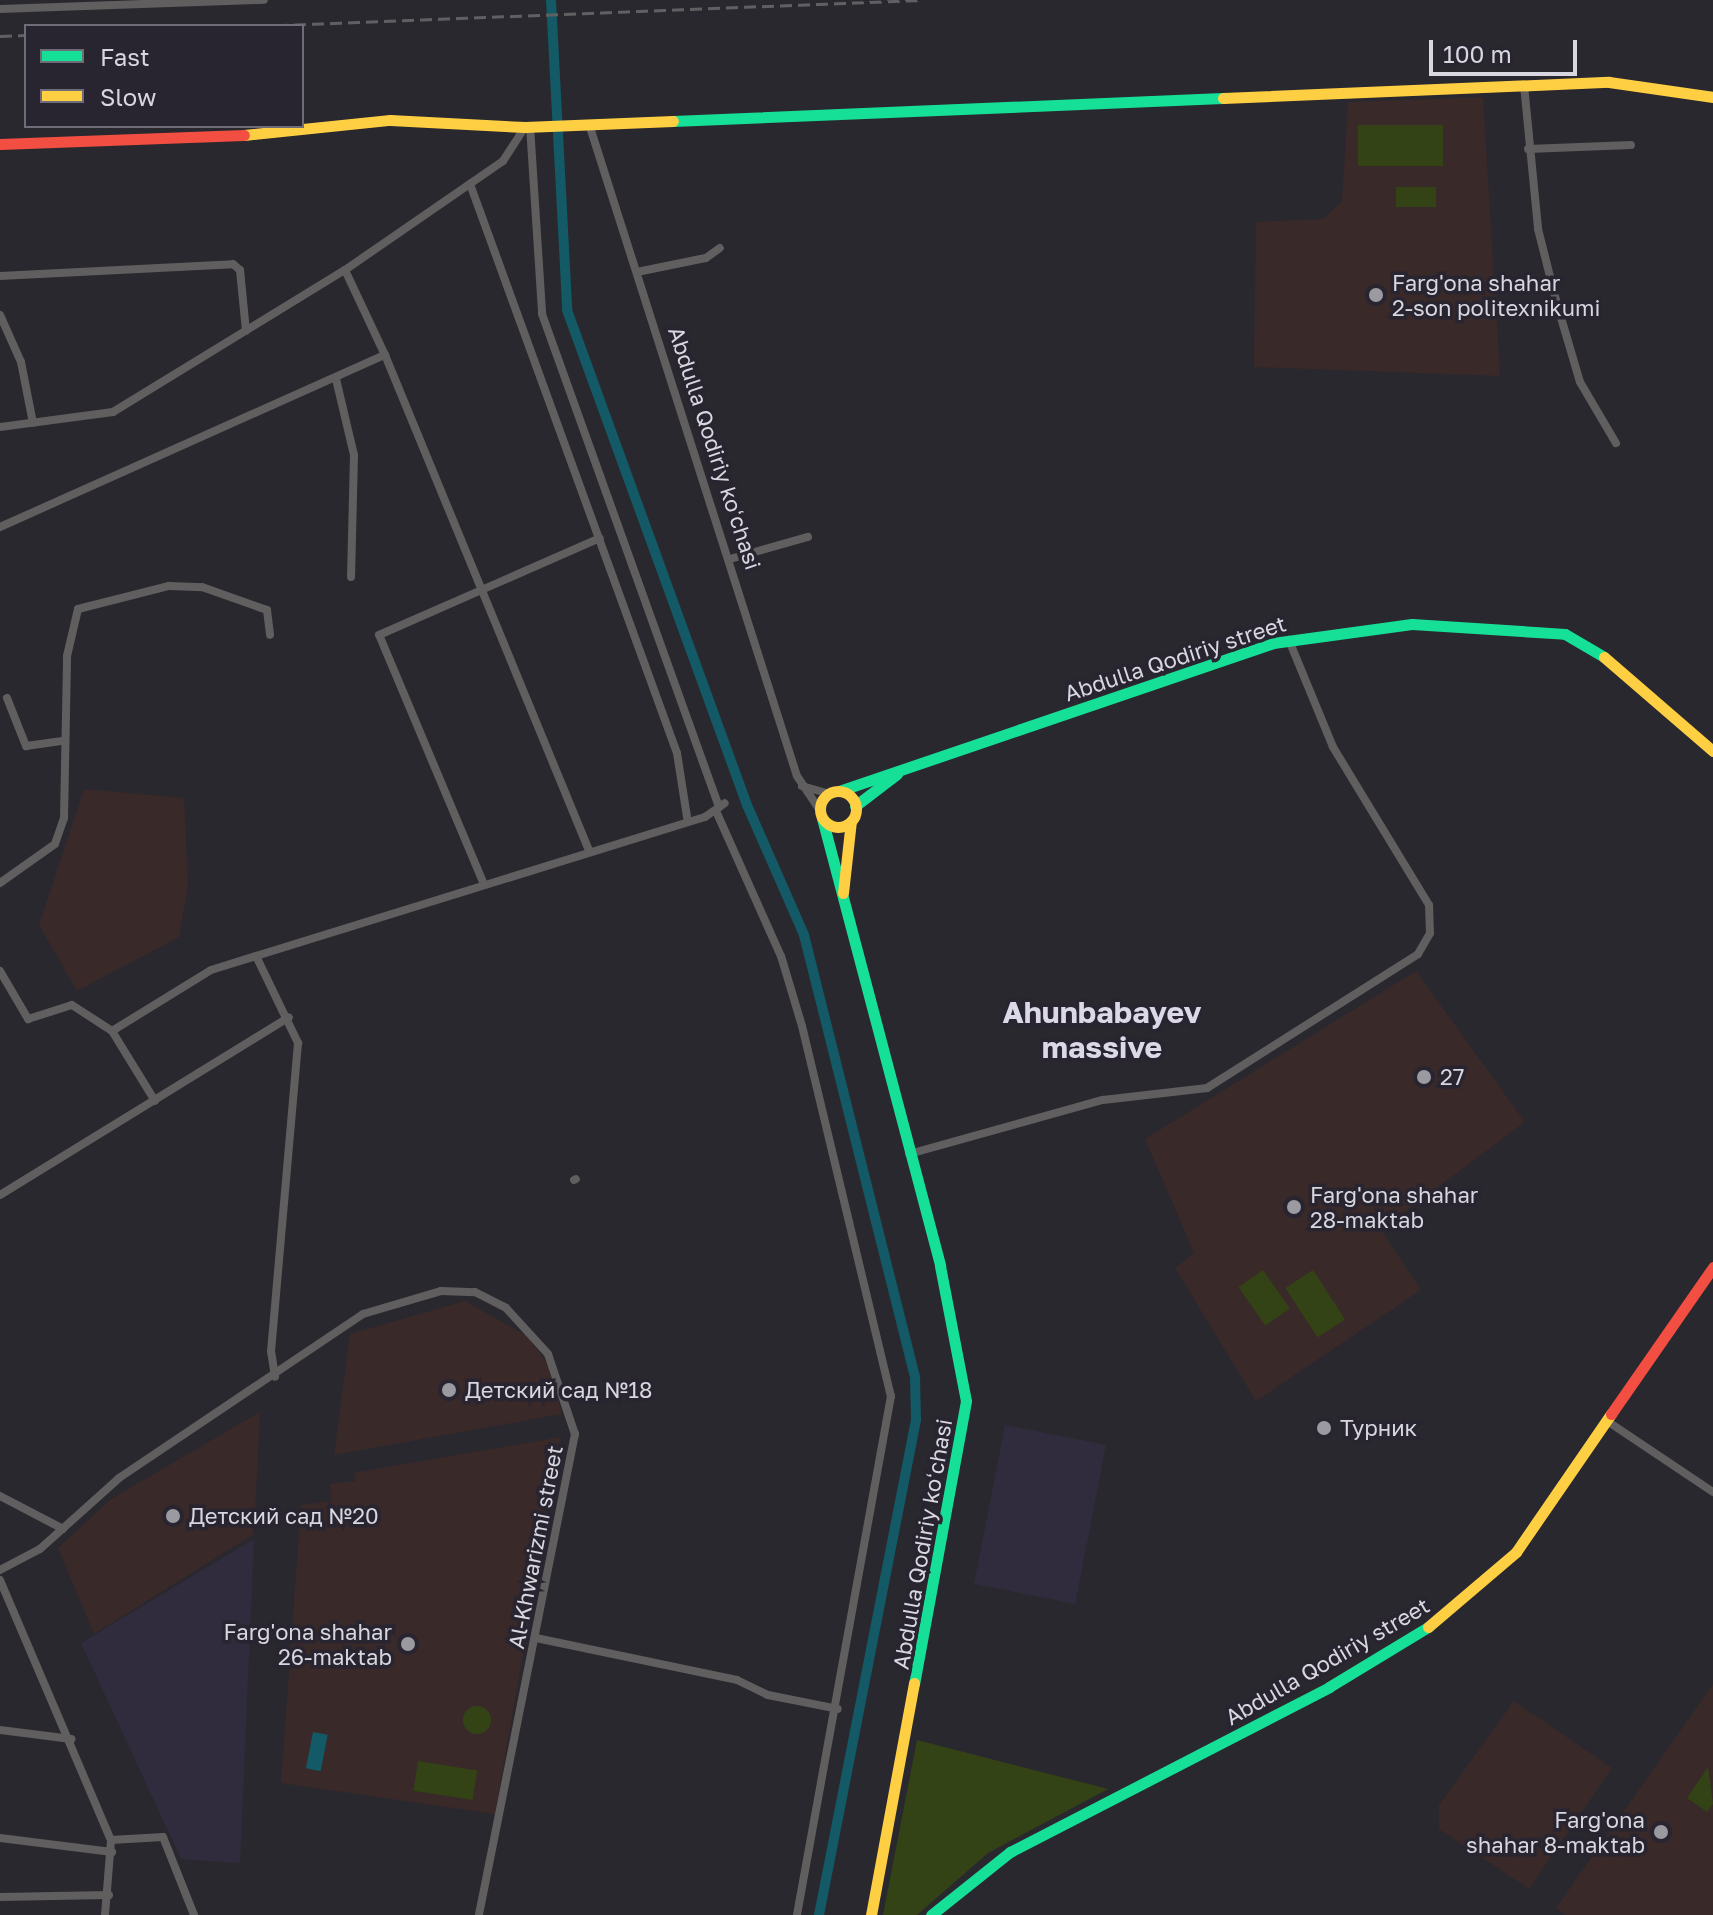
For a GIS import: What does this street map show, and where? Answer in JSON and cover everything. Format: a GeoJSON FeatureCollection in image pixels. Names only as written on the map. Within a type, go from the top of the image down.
{"type":"FeatureCollection","features":[{"type":"Feature","properties":{"kind":"street"},"geometry":{"type":"LineString","coordinates":[[0,9],[264,0]]}},
{"type":"Feature","properties":{"kind":"street"},"geometry":{"type":"LineString","coordinates":[[0,144],[269,134],[390,120],[532,126],[1524,85],[1653,84],[1713,97]]}},
{"type":"Feature","properties":{"kind":"street"},"geometry":{"type":"LineString","coordinates":[[1524,85],[1538,229],[1576,369],[1616,443]]}},
{"type":"Feature","properties":{"kind":"street","name":"Abdulla Qodiriy koʻchasi"},"geometry":{"type":"LineString","coordinates":[[589,124],[801,786],[822,815],[953,1320],[966,1401],[871,1915]]}},
{"type":"Feature","properties":{"kind":"street"},"geometry":{"type":"LineString","coordinates":[[0,427],[113,412],[345,270],[503,161],[532,126]]}},
{"type":"Feature","properties":{"kind":"street"},"geometry":{"type":"LineString","coordinates":[[532,126],[542,314],[720,807],[781,956],[802,1026],[890,1386],[885,1461],[797,1915]]}},
{"type":"Feature","properties":{"kind":"street"},"geometry":{"type":"LineString","coordinates":[[1528,149],[1631,145]]}},
{"type":"Feature","properties":{"kind":"street"},"geometry":{"type":"LineString","coordinates":[[470,184],[677,753],[687,817]]}},
{"type":"Feature","properties":{"kind":"street"},"geometry":{"type":"LineString","coordinates":[[637,272],[706,258],[720,248]]}},
{"type":"Feature","properties":{"kind":"street"},"geometry":{"type":"LineString","coordinates":[[0,276],[233,264],[240,270],[246,331]]}},
{"type":"Feature","properties":{"kind":"street"},"geometry":{"type":"LineString","coordinates":[[345,270],[385,355],[588,848]]}},
{"type":"Feature","properties":{"kind":"street"},"geometry":{"type":"LineString","coordinates":[[0,315],[21,362],[33,423]]}},
{"type":"Feature","properties":{"kind":"street"},"geometry":{"type":"LineString","coordinates":[[0,527],[385,355]]}},
{"type":"Feature","properties":{"kind":"street"},"geometry":{"type":"LineString","coordinates":[[336,379],[354,455],[351,577]]}},
{"type":"Feature","properties":{"kind":"street"},"geometry":{"type":"LineString","coordinates":[[730,559],[808,537]]}},
{"type":"Feature","properties":{"kind":"street"},"geometry":{"type":"LineString","coordinates":[[483,882],[379,635],[600,538]]}},
{"type":"Feature","properties":{"kind":"street"},"geometry":{"type":"LineString","coordinates":[[0,883],[55,844],[64,818],[63,741],[67,656],[78,609],[169,586],[202,587],[267,610],[270,635]]}},
{"type":"Feature","properties":{"kind":"street","name":"Abdulla Qodiriy street"},"geometry":{"type":"LineString","coordinates":[[904,769],[1289,640],[1412,624],[1565,634],[1617,665],[1713,751]]}},
{"type":"Feature","properties":{"kind":"street"},"geometry":{"type":"LineString","coordinates":[[909,1154],[1116,1098],[1207,1088],[1418,954],[1430,933],[1429,905],[1336,752],[1289,640]]}},
{"type":"Feature","properties":{"kind":"street"},"geometry":{"type":"LineString","coordinates":[[7,698],[26,746],[63,741]]}},
{"type":"Feature","properties":{"kind":"street"},"geometry":{"type":"LineString","coordinates":[[801,786],[834,792],[855,806],[904,769]]}},
{"type":"Feature","properties":{"kind":"street"},"geometry":{"type":"LineString","coordinates":[[851,821],[836,827],[822,815],[834,792],[904,769]]}},
{"type":"Feature","properties":{"kind":"street","name":"Abdulla Qodiriy koʻchasi"},"geometry":{"type":"LineString","coordinates":[[843,902],[855,806]]}},
{"type":"Feature","properties":{"kind":"street"},"geometry":{"type":"LineString","coordinates":[[112,1031],[211,970],[720,807]]}},
{"type":"Feature","properties":{"kind":"street"},"geometry":{"type":"LineString","coordinates":[[256,956],[289,1017],[298,1043],[271,1351],[275,1377]]}},
{"type":"Feature","properties":{"kind":"street"},"geometry":{"type":"LineString","coordinates":[[0,971],[28,1019],[72,1005],[112,1031],[155,1101]]}},
{"type":"Feature","properties":{"kind":"street"},"geometry":{"type":"LineString","coordinates":[[0,1195],[289,1017]]}},
{"type":"Feature","properties":{"kind":"street","name":"Abdulla Qodiriy street"},"geometry":{"type":"LineString","coordinates":[[931,1915],[1010,1852],[1329,1687],[1453,1612],[1516,1552],[1610,1423],[1713,1267]]}},
{"type":"Feature","properties":{"kind":"street","name":"Al-Khwarizmi street"},"geometry":{"type":"LineString","coordinates":[[0,1570],[11,1567],[63,1529],[119,1478],[275,1377],[363,1314],[441,1291],[492,1298],[526,1326],[560,1378],[575,1434],[479,1915]]}},
{"type":"Feature","properties":{"kind":"street"},"geometry":{"type":"LineString","coordinates":[[1610,1423],[1713,1492]]}},
{"type":"Feature","properties":{"kind":"street"},"geometry":{"type":"LineString","coordinates":[[0,1496],[63,1529]]}},
{"type":"Feature","properties":{"kind":"street"},"geometry":{"type":"LineString","coordinates":[[0,1580],[71,1739],[111,1840],[105,1915]]}},
{"type":"Feature","properties":{"kind":"street"},"geometry":{"type":"LineString","coordinates":[[536,1638],[737,1680],[768,1695],[838,1709]]}},
{"type":"Feature","properties":{"kind":"street"},"geometry":{"type":"LineString","coordinates":[[0,1730],[71,1739]]}},
{"type":"Feature","properties":{"kind":"street"},"geometry":{"type":"LineString","coordinates":[[111,1840],[163,1837],[194,1915]]}},
{"type":"Feature","properties":{"kind":"street"},"geometry":{"type":"LineString","coordinates":[[0,1838],[112,1852]]}},
{"type":"Feature","properties":{"kind":"street"},"geometry":{"type":"LineString","coordinates":[[0,1897],[109,1895]]}},
{"type":"Feature","properties":{"kind":"shaded area","name":"Farg'ona shahar 2-son politexnikumi"},"geometry":{"type":"Polygon","coordinates":[[[1483,97],[1500,376],[1254,367],[1256,222],[1323,219],[1342,201],[1348,102],[1483,97]]]}},
{"type":"Feature","properties":{"kind":"shaded area"},"geometry":{"type":"Polygon","coordinates":[[[84,789],[184,798],[188,885],[179,937],[77,991],[39,925],[84,789]]]}},
{"type":"Feature","properties":{"kind":"shaded area","name":"Farg'ona shahar 28-maktab"},"geometry":{"type":"Polygon","coordinates":[[[1416,971],[1525,1122],[1381,1230],[1421,1290],[1256,1401],[1175,1268],[1194,1253],[1145,1139],[1416,971]]]}},
{"type":"Feature","properties":{"kind":"shaded area","name":"Детский сад №18"},"geometry":{"type":"Polygon","coordinates":[[[465,1301],[527,1336],[549,1366],[562,1414],[334,1455],[350,1334],[465,1301]]]}},
{"type":"Feature","properties":{"kind":"shaded area","name":"Детский сад №20"},"geometry":{"type":"Polygon","coordinates":[[[260,1412],[254,1534],[94,1634],[58,1548],[111,1499],[260,1412]]]}},
{"type":"Feature","properties":{"kind":"shaded area"},"geometry":{"type":"Polygon","coordinates":[[[1005,1425],[1106,1445],[1075,1604],[974,1584],[1005,1425]]]}},
{"type":"Feature","properties":{"kind":"shaded area","name":"Farg'ona shahar 26-maktab"},"geometry":{"type":"Polygon","coordinates":[[[561,1437],[495,1814],[281,1783],[301,1505],[331,1501],[330,1484],[356,1481],[353,1473],[561,1437]]]}},
{"type":"Feature","properties":{"kind":"shaded area"},"geometry":{"type":"Polygon","coordinates":[[[254,1539],[240,1863],[181,1859],[81,1643],[254,1539]]]}},
{"type":"Feature","properties":{"kind":"shaded area","name":"Farg'ona shahar 8-maktab"},"geometry":{"type":"Polygon","coordinates":[[[1713,1684],[1713,1915],[1566,1915],[1556,1908],[1713,1684]]]}},
{"type":"Feature","properties":{"kind":"shaded area"},"geometry":{"type":"Polygon","coordinates":[[[1514,1701],[1612,1768],[1529,1889],[1439,1829],[1439,1805],[1514,1701]]]}},
{"type":"Feature","properties":{"kind":"green space"},"geometry":{"type":"Polygon","coordinates":[[[1358,125],[1443,125],[1443,166],[1358,166],[1358,125]]]}},
{"type":"Feature","properties":{"kind":"green space"},"geometry":{"type":"Polygon","coordinates":[[[1396,187],[1436,187],[1436,207],[1396,207],[1396,187]]]}},
{"type":"Feature","properties":{"kind":"green space"},"geometry":{"type":"Polygon","coordinates":[[[1263,1270],[1290,1309],[1265,1326],[1238,1287],[1263,1270]]]}},
{"type":"Feature","properties":{"kind":"green space"},"geometry":{"type":"Polygon","coordinates":[[[1313,1270],[1345,1319],[1317,1337],[1285,1288],[1313,1270]]]}},
{"type":"Feature","properties":{"kind":"green space"},"geometry":{"type":"Polygon","coordinates":[[[477,1706],[487,1710],[491,1720],[487,1730],[477,1734],[467,1730],[463,1720],[467,1710],[477,1706]]]}},
{"type":"Feature","properties":{"kind":"green space"},"geometry":{"type":"Polygon","coordinates":[[[917,1740],[1108,1789],[988,1853],[917,1915],[883,1915],[917,1740]]]}},
{"type":"Feature","properties":{"kind":"green space"},"geometry":{"type":"Polygon","coordinates":[[[418,1761],[477,1770],[473,1800],[413,1791],[418,1761]]]}},
{"type":"Feature","properties":{"kind":"green space"},"geometry":{"type":"Polygon","coordinates":[[[1708,1767],[1713,1804],[1707,1812],[1687,1798],[1708,1767]]]}},
{"type":"Feature","properties":{"kind":"water"},"geometry":{"type":"Polygon","coordinates":[[[313,1732],[328,1735],[321,1771],[306,1768],[313,1732]]]}},
{"type":"Feature","properties":{"kind":"waterway"},"geometry":{"type":"LineString","coordinates":[[551,0],[567,310],[747,805],[804,935],[915,1378],[916,1420],[819,1915]]}},
{"type":"Feature","properties":{"kind":"railway"},"geometry":{"type":"LineString","coordinates":[[304,24],[920,0]]}},
{"type":"Feature","properties":{"kind":"railway"},"geometry":{"type":"LineString","coordinates":[[0,36],[24,35]]}},
{"type":"Feature","properties":{"kind":"traffic: fast"},"geometry":{"type":"LineString","coordinates":[[673,121],[1223,98]]}},
{"type":"Feature","properties":{"kind":"traffic: fast"},"geometry":{"type":"LineString","coordinates":[[839,791],[1273,643],[1412,624],[1565,634],[1604,657]]}},
{"type":"Feature","properties":{"kind":"traffic: fast"},"geometry":{"type":"LineString","coordinates":[[855,806],[897,774]]}},
{"type":"Feature","properties":{"kind":"traffic: fast"},"geometry":{"type":"LineString","coordinates":[[822,818],[940,1266],[966,1401],[914,1683]]}},
{"type":"Feature","properties":{"kind":"traffic: fast"},"geometry":{"type":"LineString","coordinates":[[931,1915],[1010,1852],[1329,1687],[1428,1627]]}},
{"type":"Feature","properties":{"kind":"traffic: slow"},"geometry":{"type":"LineString","coordinates":[[1223,98],[1609,82],[1713,97]]}},
{"type":"Feature","properties":{"kind":"traffic: slow"},"geometry":{"type":"LineString","coordinates":[[244,135],[390,120],[525,127],[673,121]]}},
{"type":"Feature","properties":{"kind":"traffic: slow"},"geometry":{"type":"LineString","coordinates":[[1604,657],[1713,751]]}},
{"type":"Feature","properties":{"kind":"traffic: slow"},"geometry":{"type":"LineString","coordinates":[[838,791],[850,797],[856,809],[850,821],[838,827],[826,821],[820,809],[826,797],[838,791]]}},
{"type":"Feature","properties":{"kind":"traffic: slow"},"geometry":{"type":"LineString","coordinates":[[843,893],[851,821]]}},
{"type":"Feature","properties":{"kind":"traffic: slow"},"geometry":{"type":"LineString","coordinates":[[1428,1627],[1516,1552],[1611,1414]]}},
{"type":"Feature","properties":{"kind":"traffic: slow"},"geometry":{"type":"LineString","coordinates":[[871,1915],[914,1683]]}},
{"type":"Feature","properties":{"kind":"traffic: jam"},"geometry":{"type":"LineString","coordinates":[[0,144],[244,135]]}},
{"type":"Feature","properties":{"kind":"traffic: jam"},"geometry":{"type":"LineString","coordinates":[[1611,1414],[1713,1267]]}},
{"type":"Feature","properties":{"kind":"place","name":"Farg'ona shahar 2-son politexnikumi"},"geometry":{"type":"Point","coordinates":[1376,295]}},
{"type":"Feature","properties":{"kind":"place","name":"27"},"geometry":{"type":"Point","coordinates":[1424,1077]}},
{"type":"Feature","properties":{"kind":"place","name":"Farg'ona shahar 28-maktab"},"geometry":{"type":"Point","coordinates":[1294,1207]}},
{"type":"Feature","properties":{"kind":"place","name":"Детский сад №18"},"geometry":{"type":"Point","coordinates":[449,1390]}},
{"type":"Feature","properties":{"kind":"place","name":"Турник"},"geometry":{"type":"Point","coordinates":[1324,1428]}},
{"type":"Feature","properties":{"kind":"place","name":"Детский сад №20"},"geometry":{"type":"Point","coordinates":[173,1516]}},
{"type":"Feature","properties":{"kind":"place","name":"Farg'ona shahar 26-maktab"},"geometry":{"type":"Point","coordinates":[408,1644]}},
{"type":"Feature","properties":{"kind":"place","name":"Farg'ona shahar 8-maktab"},"geometry":{"type":"Point","coordinates":[1661,1832]}},
{"type":"Feature","properties":{"kind":"district","name":"Ahunbabayev massive"},"geometry":{"type":"Point","coordinates":[1102,1029]}}]}
